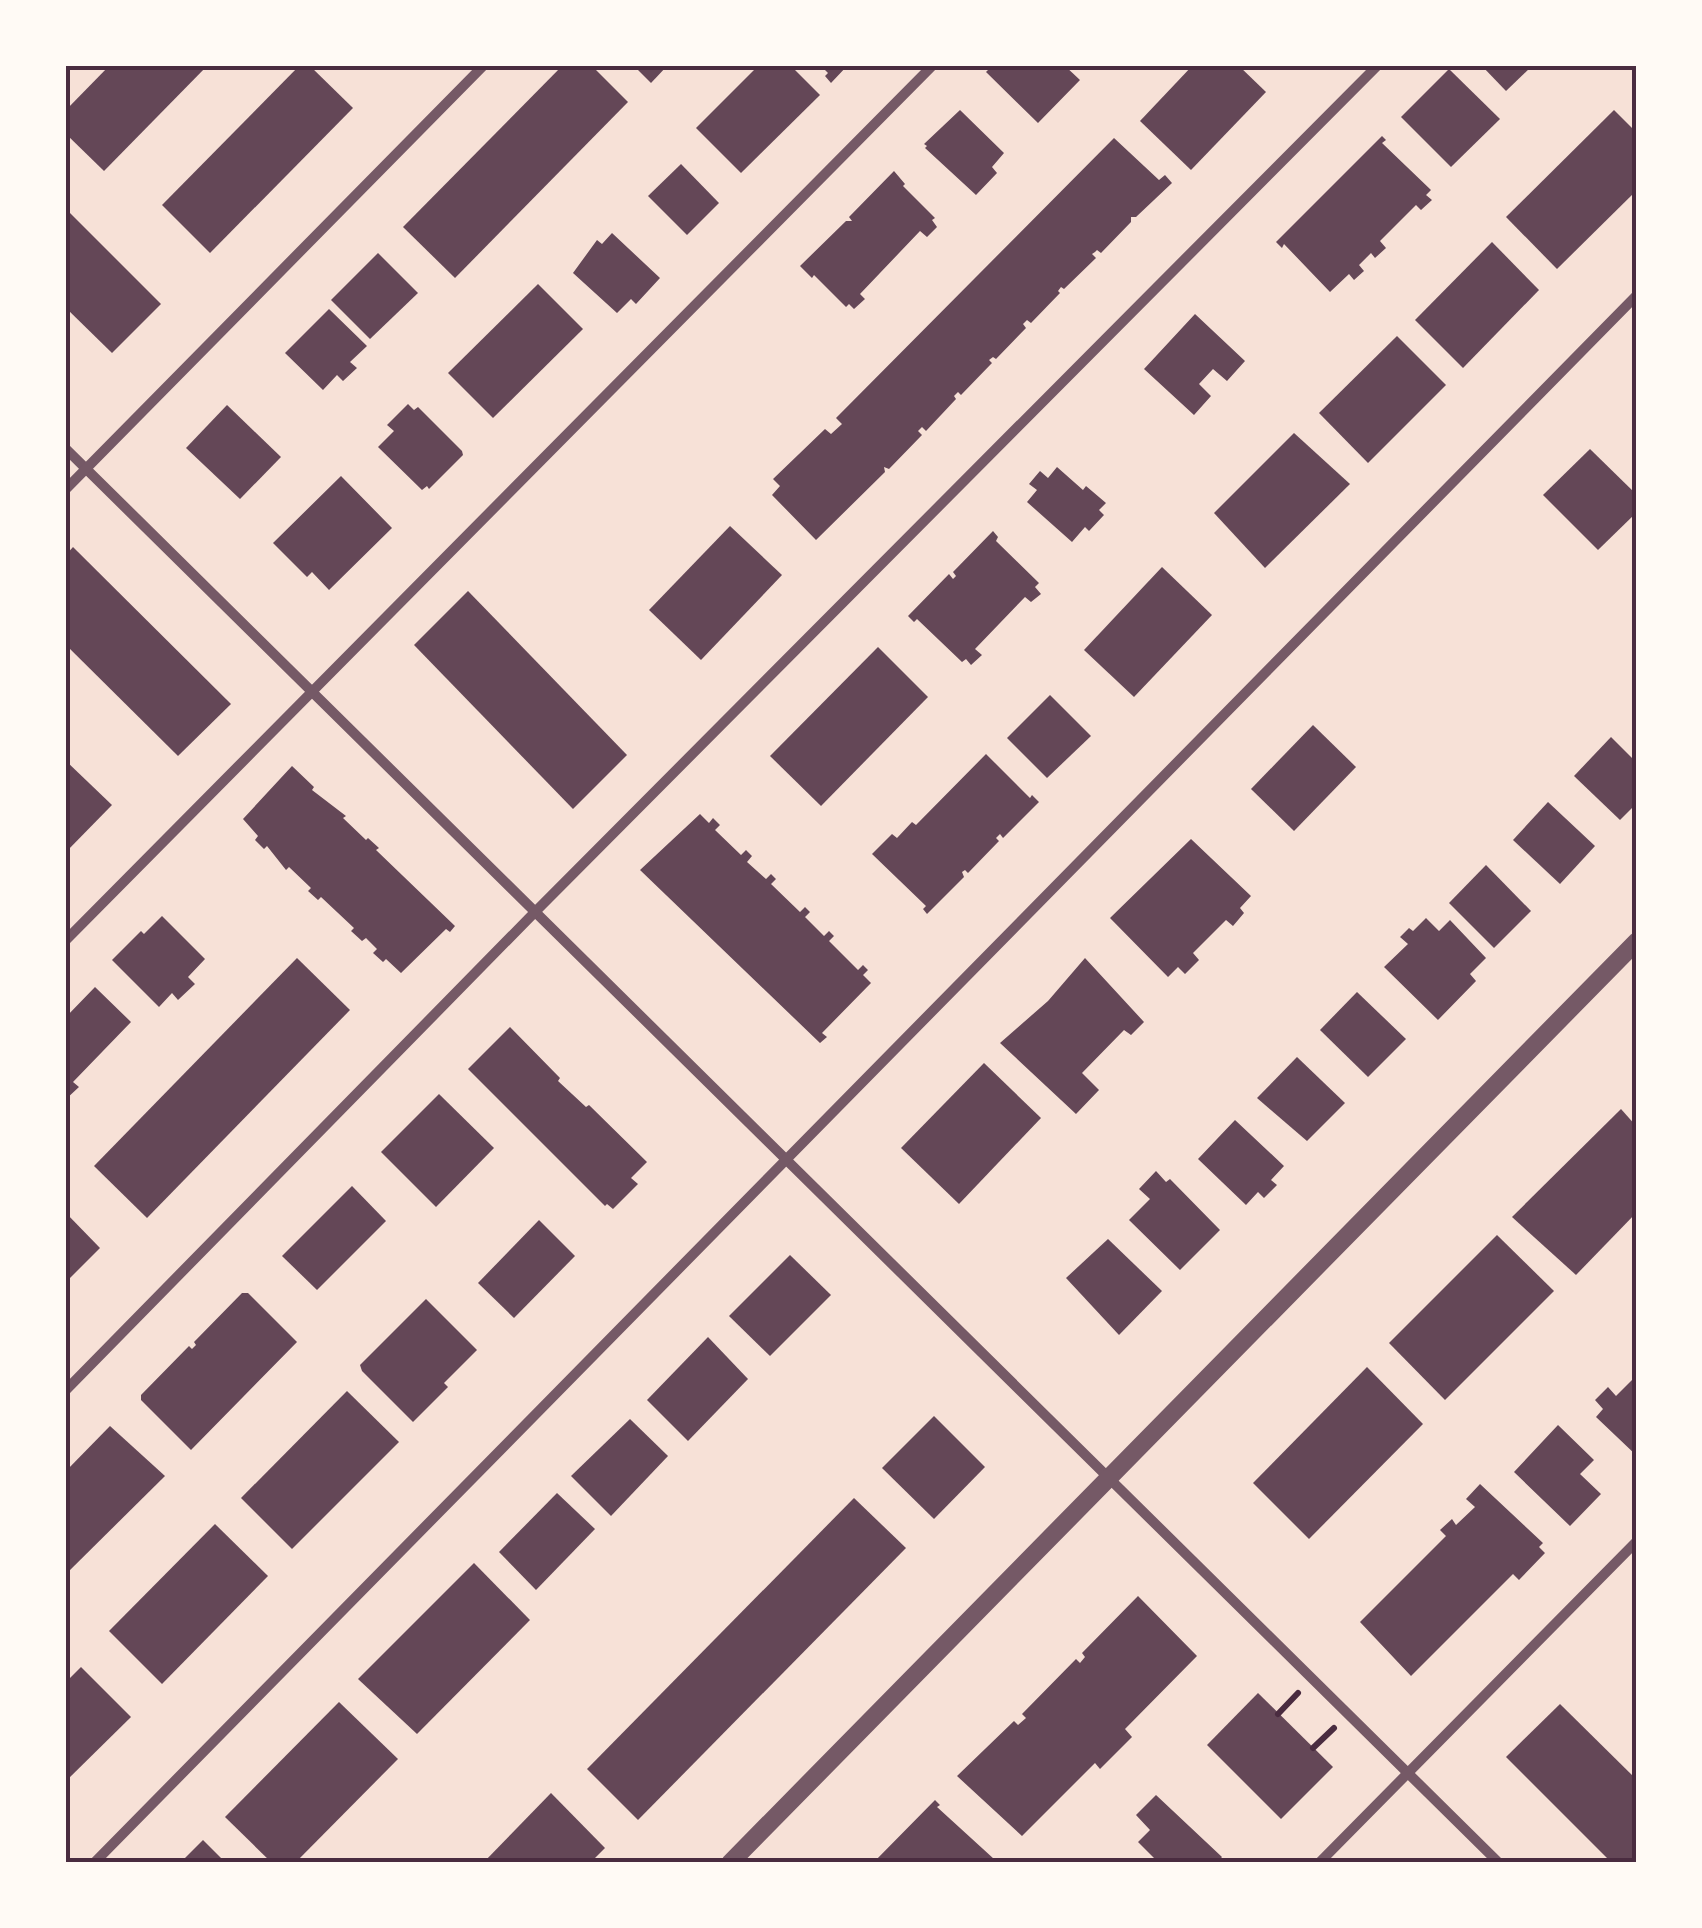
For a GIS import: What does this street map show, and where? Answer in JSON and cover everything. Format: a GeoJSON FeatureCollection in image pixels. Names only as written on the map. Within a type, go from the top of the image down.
{"type":"FeatureCollection","features":[{"type":"Feature","properties":{"kind":"street"},"geometry":{"type":"LineString","coordinates":[[65,490],[484,65]]}},
{"type":"Feature","properties":{"kind":"street"},"geometry":{"type":"LineString","coordinates":[[65,941],[932,65]]}},
{"type":"Feature","properties":{"kind":"street"},"geometry":{"type":"LineString","coordinates":[[65,1391],[535,912],[1378,65]]}},
{"type":"Feature","properties":{"kind":"street"},"geometry":{"type":"LineString","coordinates":[[94,1863],[1637,295]]}},
{"type":"Feature","properties":{"kind":"street"},"geometry":{"type":"LineString","coordinates":[[65,448],[1499,1863]]}},
{"type":"Feature","properties":{"kind":"street"},"geometry":{"type":"LineString","coordinates":[[730,1863],[1637,940]]}},
{"type":"Feature","properties":{"kind":"street"},"geometry":{"type":"LineString","coordinates":[[1319,1863],[1637,1541]]}},
{"type":"Feature","properties":{"kind":"building"},"geometry":{"type":"Polygon","coordinates":[[[110,65],[208,65],[104,171],[65,133],[65,111],[110,65]]]}},
{"type":"Feature","properties":{"kind":"building"},"geometry":{"type":"Polygon","coordinates":[[[300,65],[309,65],[353,108],[210,253],[162,205],[300,65]]]}},
{"type":"Feature","properties":{"kind":"building"},"geometry":{"type":"Polygon","coordinates":[[[563,65],[591,65],[628,102],[455,278],[403,227],[563,65]]]}},
{"type":"Feature","properties":{"kind":"building"},"geometry":{"type":"Polygon","coordinates":[[[633,65],[668,65],[651,83],[633,65]]]}},
{"type":"Feature","properties":{"kind":"building"},"geometry":{"type":"Polygon","coordinates":[[[759,65],[790,65],[820,95],[741,173],[696,128],[759,65]]]}},
{"type":"Feature","properties":{"kind":"building"},"geometry":{"type":"Polygon","coordinates":[[[820,65],[848,65],[831,83],[820,65]]]}},
{"type":"Feature","properties":{"kind":"building"},"geometry":{"type":"Polygon","coordinates":[[[986,65],[1064,65],[1080,80],[1038,123],[986,72],[990,68],[986,65]]]}},
{"type":"Feature","properties":{"kind":"building"},"geometry":{"type":"Polygon","coordinates":[[[1193,65],[1238,65],[1266,92],[1191,170],[1140,121],[1193,65]]]}},
{"type":"Feature","properties":{"kind":"building"},"geometry":{"type":"Polygon","coordinates":[[[1481,65],[1533,65],[1506,91],[1481,65]]]}},
{"type":"Feature","properties":{"kind":"building"},"geometry":{"type":"Polygon","coordinates":[[[1449,69],[1500,119],[1451,167],[1401,117],[1449,69]]]}},
{"type":"Feature","properties":{"kind":"building"},"geometry":{"type":"Polygon","coordinates":[[[960,110],[1004,153],[992,167],[997,173],[976,195],[924,144],[960,110]]]}},
{"type":"Feature","properties":{"kind":"building"},"geometry":{"type":"Polygon","coordinates":[[[1614,110],[1637,133],[1637,190],[1557,269],[1506,217],[1614,110]]]}},
{"type":"Feature","properties":{"kind":"building"},"geometry":{"type":"Polygon","coordinates":[[[1382,136],[1386,140],[1382,143],[1431,190],[1426,195],[1432,200],[1421,210],[1416,205],[1380,241],[1386,248],[1375,258],[1371,253],[1359,265],[1364,271],[1354,280],[1349,274],[1330,292],[1284,244],[1282,248],[1276,242],[1382,136]]]}},
{"type":"Feature","properties":{"kind":"building"},"geometry":{"type":"Polygon","coordinates":[[[1114,138],[1159,180],[1165,175],[1172,183],[1136,217],[1131,217],[1131,222],[1101,253],[1097,250],[1092,254],[1096,258],[1064,289],[1061,287],[1060,293],[1031,323],[1027,320],[1023,324],[1026,328],[996,359],[989,360],[992,363],[961,395],[958,392],[954,396],[956,399],[926,431],[922,427],[918,431],[922,435],[889,469],[884,467],[885,472],[816,540],[772,495],[780,486],[773,479],[825,429],[831,434],[842,424],[836,418],[1114,138]]]}},
{"type":"Feature","properties":{"kind":"building"},"geometry":{"type":"Polygon","coordinates":[[[681,164],[719,203],[687,235],[648,196],[681,164]]]}},
{"type":"Feature","properties":{"kind":"building"},"geometry":{"type":"Polygon","coordinates":[[[894,171],[903,186],[935,218],[932,220],[937,227],[927,237],[920,231],[860,294],[865,299],[854,309],[849,304],[846,307],[800,266],[846,221],[852,221],[849,217],[894,171]]]}},
{"type":"Feature","properties":{"kind":"building"},"geometry":{"type":"Polygon","coordinates":[[[65,208],[161,304],[112,353],[65,307],[65,208]]]}},
{"type":"Feature","properties":{"kind":"building"},"geometry":{"type":"Polygon","coordinates":[[[612,233],[660,278],[636,304],[631,299],[617,313],[573,273],[597,240],[602,244],[612,233]]]}},
{"type":"Feature","properties":{"kind":"building"},"geometry":{"type":"Polygon","coordinates":[[[1492,242],[1539,290],[1463,368],[1415,320],[1492,242]]]}},
{"type":"Feature","properties":{"kind":"building"},"geometry":{"type":"Polygon","coordinates":[[[378,253],[418,293],[370,339],[331,300],[378,253]]]}},
{"type":"Feature","properties":{"kind":"building"},"geometry":{"type":"Polygon","coordinates":[[[538,284],[583,329],[493,418],[448,373],[538,284]]]}},
{"type":"Feature","properties":{"kind":"building"},"geometry":{"type":"Polygon","coordinates":[[[329,309],[367,346],[350,362],[357,368],[343,381],[337,375],[323,390],[285,353],[329,309]]]}},
{"type":"Feature","properties":{"kind":"building"},"geometry":{"type":"Polygon","coordinates":[[[1195,314],[1245,361],[1227,381],[1213,369],[1199,384],[1211,396],[1194,415],[1144,369],[1195,314]]]}},
{"type":"Feature","properties":{"kind":"building"},"geometry":{"type":"Polygon","coordinates":[[[1397,336],[1446,385],[1368,463],[1319,413],[1397,336]]]}},
{"type":"Feature","properties":{"kind":"building"},"geometry":{"type":"Polygon","coordinates":[[[408,404],[414,410],[418,407],[463,455],[429,489],[427,486],[422,490],[378,447],[394,431],[387,425],[408,404]]]}},
{"type":"Feature","properties":{"kind":"building"},"geometry":{"type":"Polygon","coordinates":[[[227,405],[281,457],[240,499],[186,448],[227,405]]]}},
{"type":"Feature","properties":{"kind":"building"},"geometry":{"type":"Polygon","coordinates":[[[1294,433],[1350,484],[1265,568],[1214,513],[1294,433]]]}},
{"type":"Feature","properties":{"kind":"building"},"geometry":{"type":"Polygon","coordinates":[[[1590,449],[1637,495],[1637,512],[1598,550],[1543,495],[1590,449]]]}},
{"type":"Feature","properties":{"kind":"building"},"geometry":{"type":"Polygon","coordinates":[[[1057,467],[1083,490],[1086,486],[1106,503],[1099,510],[1104,515],[1089,531],[1085,527],[1072,542],[1027,502],[1037,490],[1029,484],[1040,471],[1048,478],[1057,467]]]}},
{"type":"Feature","properties":{"kind":"building"},"geometry":{"type":"Polygon","coordinates":[[[341,476],[392,528],[329,590],[312,572],[307,577],[273,543],[341,476]]]}},
{"type":"Feature","properties":{"kind":"building"},"geometry":{"type":"Polygon","coordinates":[[[730,526],[782,575],[701,660],[649,610],[730,526]]]}},
{"type":"Feature","properties":{"kind":"building"},"geometry":{"type":"Polygon","coordinates":[[[993,531],[998,537],[996,541],[1039,583],[1035,587],[1041,594],[1031,602],[1025,597],[975,649],[982,655],[971,665],[966,659],[962,662],[917,619],[914,622],[908,616],[949,574],[953,579],[956,576],[953,572],[993,531]]]}},
{"type":"Feature","properties":{"kind":"building"},"geometry":{"type":"Polygon","coordinates":[[[73,547],[231,704],[178,756],[65,644],[65,556],[73,547]]]}},
{"type":"Feature","properties":{"kind":"building"},"geometry":{"type":"Polygon","coordinates":[[[1162,567],[1212,615],[1134,697],[1084,650],[1162,567]]]}},
{"type":"Feature","properties":{"kind":"building"},"geometry":{"type":"Polygon","coordinates":[[[468,591],[627,755],[573,809],[414,645],[468,591]]]}},
{"type":"Feature","properties":{"kind":"building"},"geometry":{"type":"Polygon","coordinates":[[[878,647],[928,697],[821,806],[770,756],[878,647]]]}},
{"type":"Feature","properties":{"kind":"building"},"geometry":{"type":"Polygon","coordinates":[[[1050,695],[1091,736],[1047,778],[1007,738],[1050,695]]]}},
{"type":"Feature","properties":{"kind":"building"},"geometry":{"type":"Polygon","coordinates":[[[1313,725],[1356,767],[1294,831],[1251,789],[1313,725]]]}},
{"type":"Feature","properties":{"kind":"building"},"geometry":{"type":"Polygon","coordinates":[[[1611,737],[1637,763],[1637,803],[1620,820],[1574,776],[1611,737]]]}},
{"type":"Feature","properties":{"kind":"building"},"geometry":{"type":"Polygon","coordinates":[[[986,754],[1030,798],[1032,795],[1039,802],[1003,838],[1000,834],[996,838],[999,841],[968,873],[962,872],[964,877],[927,914],[923,909],[926,906],[872,854],[892,834],[897,838],[912,822],[916,825],[986,754]]]}},
{"type":"Feature","properties":{"kind":"building"},"geometry":{"type":"Polygon","coordinates":[[[65,760],[112,805],[65,853],[65,760]]]}},
{"type":"Feature","properties":{"kind":"building"},"geometry":{"type":"Polygon","coordinates":[[[292,766],[314,787],[312,790],[346,816],[343,818],[379,848],[376,850],[455,926],[450,932],[446,929],[401,973],[373,953],[377,949],[351,931],[354,928],[321,897],[318,900],[308,891],[311,888],[289,867],[286,870],[267,846],[264,849],[243,819],[292,766]]]}},
{"type":"Feature","properties":{"kind":"building"},"geometry":{"type":"Polygon","coordinates":[[[1548,802],[1595,846],[1560,884],[1513,840],[1548,802]]]}},
{"type":"Feature","properties":{"kind":"building"},"geometry":{"type":"Polygon","coordinates":[[[700,814],[709,823],[713,818],[720,825],[715,830],[741,855],[746,850],[752,856],[747,862],[766,879],[771,874],[776,879],[771,884],[800,912],[805,907],[810,912],[805,917],[824,936],[829,931],[834,936],[829,941],[858,970],[863,965],[868,970],[863,975],[871,983],[822,1033],[827,1037],[820,1043],[640,870],[700,814]]]}},
{"type":"Feature","properties":{"kind":"building"},"geometry":{"type":"Polygon","coordinates":[[[1191,839],[1251,896],[1240,908],[1244,913],[1233,926],[1226,920],[1193,953],[1199,960],[1185,974],[1178,967],[1168,977],[1110,918],[1191,839]]]}},
{"type":"Feature","properties":{"kind":"building"},"geometry":{"type":"Polygon","coordinates":[[[1486,865],[1531,911],[1494,948],[1449,903],[1486,865]]]}},
{"type":"Feature","properties":{"kind":"building"},"geometry":{"type":"Polygon","coordinates":[[[162,916],[205,959],[188,977],[195,984],[178,1000],[172,993],[159,1007],[112,960],[162,916]]]}},
{"type":"Feature","properties":{"kind":"building"},"geometry":{"type":"Polygon","coordinates":[[[1426,918],[1439,931],[1450,920],[1486,958],[1470,974],[1476,981],[1438,1020],[1384,967],[1408,944],[1400,937],[1426,918]]]}},
{"type":"Feature","properties":{"kind":"building"},"geometry":{"type":"Polygon","coordinates":[[[297,958],[350,1010],[147,1218],[94,1166],[297,958]]]}},
{"type":"Feature","properties":{"kind":"building"},"geometry":{"type":"Polygon","coordinates":[[[1085,958],[1144,1022],[1131,1035],[1124,1030],[1082,1073],[1099,1090],[1076,1114],[1000,1043],[1048,1001],[1085,958]]]}},
{"type":"Feature","properties":{"kind":"building"},"geometry":{"type":"Polygon","coordinates":[[[95,987],[131,1022],[73,1082],[79,1087],[65,1100],[65,1018],[95,987]]]}},
{"type":"Feature","properties":{"kind":"building"},"geometry":{"type":"Polygon","coordinates":[[[1357,992],[1406,1039],[1368,1077],[1320,1030],[1357,992]]]}},
{"type":"Feature","properties":{"kind":"building"},"geometry":{"type":"Polygon","coordinates":[[[510,1027],[560,1078],[558,1081],[586,1107],[589,1105],[647,1162],[631,1178],[638,1184],[613,1209],[605,1206],[468,1069],[510,1027]]]}},
{"type":"Feature","properties":{"kind":"building"},"geometry":{"type":"Polygon","coordinates":[[[1297,1057],[1345,1103],[1307,1141],[1257,1098],[1297,1057]]]}},
{"type":"Feature","properties":{"kind":"building"},"geometry":{"type":"Polygon","coordinates":[[[984,1063],[1041,1118],[959,1204],[901,1148],[984,1063]]]}},
{"type":"Feature","properties":{"kind":"building"},"geometry":{"type":"Polygon","coordinates":[[[439,1094],[494,1148],[436,1207],[381,1152],[439,1094]]]}},
{"type":"Feature","properties":{"kind":"building"},"geometry":{"type":"Polygon","coordinates":[[[1621,1109],[1637,1127],[1637,1212],[1576,1275],[1512,1217],[1621,1109]]]}},
{"type":"Feature","properties":{"kind":"building"},"geometry":{"type":"Polygon","coordinates":[[[1235,1120],[1284,1166],[1271,1180],[1277,1185],[1264,1198],[1258,1192],[1246,1205],[1198,1159],[1235,1120]]]}},
{"type":"Feature","properties":{"kind":"building"},"geometry":{"type":"Polygon","coordinates":[[[1156,1171],[1166,1182],[1170,1179],[1220,1230],[1180,1270],[1129,1220],[1150,1199],[1139,1189],[1156,1171]]]}},
{"type":"Feature","properties":{"kind":"building"},"geometry":{"type":"Polygon","coordinates":[[[352,1186],[386,1221],[317,1290],[282,1256],[352,1186]]]}},
{"type":"Feature","properties":{"kind":"building"},"geometry":{"type":"Polygon","coordinates":[[[65,1212],[100,1248],[65,1283],[65,1212]]]}},
{"type":"Feature","properties":{"kind":"building"},"geometry":{"type":"Polygon","coordinates":[[[539,1220],[575,1256],[514,1318],[478,1283],[539,1220]]]}},
{"type":"Feature","properties":{"kind":"building"},"geometry":{"type":"Polygon","coordinates":[[[1497,1235],[1554,1291],[1445,1400],[1389,1343],[1497,1235]]]}},
{"type":"Feature","properties":{"kind":"building"},"geometry":{"type":"Polygon","coordinates":[[[1108,1239],[1162,1291],[1119,1335],[1066,1278],[1108,1239]]]}},
{"type":"Feature","properties":{"kind":"building"},"geometry":{"type":"Polygon","coordinates":[[[790,1255],[831,1295],[770,1356],[729,1316],[790,1255]]]}},
{"type":"Feature","properties":{"kind":"building"},"geometry":{"type":"Polygon","coordinates":[[[242,1293],[248,1293],[297,1342],[191,1450],[141,1400],[141,1395],[189,1346],[192,1349],[196,1345],[194,1342],[242,1293]]]}},
{"type":"Feature","properties":{"kind":"building"},"geometry":{"type":"Polygon","coordinates":[[[426,1299],[477,1350],[413,1422],[360,1365],[426,1299]]]}},
{"type":"Feature","properties":{"kind":"building"},"geometry":{"type":"Polygon","coordinates":[[[708,1337],[748,1379],[688,1441],[647,1400],[708,1337]]]}},
{"type":"Feature","properties":{"kind":"building"},"geometry":{"type":"Polygon","coordinates":[[[1367,1367],[1423,1424],[1309,1539],[1253,1483],[1367,1367]]]}},
{"type":"Feature","properties":{"kind":"building"},"geometry":{"type":"Polygon","coordinates":[[[1632,1380],[1637,1385],[1637,1456],[1596,1417],[1603,1409],[1595,1400],[1608,1387],[1616,1396],[1632,1380]]]}},
{"type":"Feature","properties":{"kind":"building"},"geometry":{"type":"Polygon","coordinates":[[[347,1391],[399,1442],[292,1549],[241,1498],[347,1391]]]}},
{"type":"Feature","properties":{"kind":"building"},"geometry":{"type":"Polygon","coordinates":[[[934,1416],[985,1467],[934,1519],[882,1468],[934,1416]]]}},
{"type":"Feature","properties":{"kind":"building"},"geometry":{"type":"Polygon","coordinates":[[[630,1419],[668,1456],[611,1516],[571,1476],[630,1419]]]}},
{"type":"Feature","properties":{"kind":"building"},"geometry":{"type":"Polygon","coordinates":[[[1558,1425],[1594,1460],[1580,1474],[1601,1494],[1570,1526],[1514,1472],[1558,1425]]]}},
{"type":"Feature","properties":{"kind":"building"},"geometry":{"type":"Polygon","coordinates":[[[110,1426],[165,1476],[65,1575],[65,1472],[110,1426]]]}},
{"type":"Feature","properties":{"kind":"building"},"geometry":{"type":"Polygon","coordinates":[[[1480,1484],[1543,1543],[1539,1547],[1545,1553],[1519,1580],[1513,1574],[1411,1676],[1360,1622],[1446,1536],[1440,1530],[1452,1519],[1456,1525],[1475,1507],[1466,1499],[1480,1484]]]}},
{"type":"Feature","properties":{"kind":"building"},"geometry":{"type":"Polygon","coordinates":[[[557,1493],[595,1529],[536,1590],[499,1552],[557,1493]]]}},
{"type":"Feature","properties":{"kind":"building"},"geometry":{"type":"Polygon","coordinates":[[[854,1498],[906,1548],[638,1820],[587,1769],[854,1498]]]}},
{"type":"Feature","properties":{"kind":"building"},"geometry":{"type":"Polygon","coordinates":[[[215,1524],[268,1576],[162,1684],[109,1631],[215,1524]]]}},
{"type":"Feature","properties":{"kind":"building"},"geometry":{"type":"Polygon","coordinates":[[[474,1563],[530,1620],[417,1734],[358,1679],[474,1563]]]}},
{"type":"Feature","properties":{"kind":"building"},"geometry":{"type":"Polygon","coordinates":[[[1138,1596],[1197,1656],[1125,1729],[1132,1737],[1100,1769],[1095,1763],[1022,1836],[957,1776],[1014,1721],[1018,1725],[1026,1718],[1022,1714],[1076,1659],[1080,1663],[1085,1657],[1082,1653],[1138,1596]]]}},
{"type":"Feature","properties":{"kind":"building"},"geometry":{"type":"Polygon","coordinates":[[[81,1667],[131,1717],[65,1782],[65,1683],[81,1667]]]}},
{"type":"Feature","properties":{"kind":"building"},"geometry":{"type":"Polygon","coordinates":[[[1258,1693],[1333,1767],[1281,1819],[1207,1745],[1258,1693]]]}},
{"type":"Feature","properties":{"kind":"building"},"geometry":{"type":"Polygon","coordinates":[[[339,1702],[398,1759],[295,1863],[272,1863],[225,1817],[339,1702]]]}},
{"type":"Feature","properties":{"kind":"building"},"geometry":{"type":"Polygon","coordinates":[[[1560,1704],[1637,1780],[1637,1863],[1612,1863],[1506,1757],[1560,1704]]]}},
{"type":"Feature","properties":{"kind":"building"},"geometry":{"type":"Polygon","coordinates":[[[551,1793],[605,1848],[590,1863],[483,1863],[551,1793]]]}},
{"type":"Feature","properties":{"kind":"building"},"geometry":{"type":"Polygon","coordinates":[[[1156,1795],[1222,1857],[1217,1863],[1159,1863],[1138,1842],[1150,1830],[1136,1815],[1156,1795]]]}},
{"type":"Feature","properties":{"kind":"building"},"geometry":{"type":"Polygon","coordinates":[[[935,1800],[940,1805],[937,1807],[994,1859],[990,1863],[873,1863],[935,1800]]]}},
{"type":"Feature","properties":{"kind":"building"},"geometry":{"type":"Polygon","coordinates":[[[203,1840],[226,1863],[180,1863],[203,1840]]]}}]}
